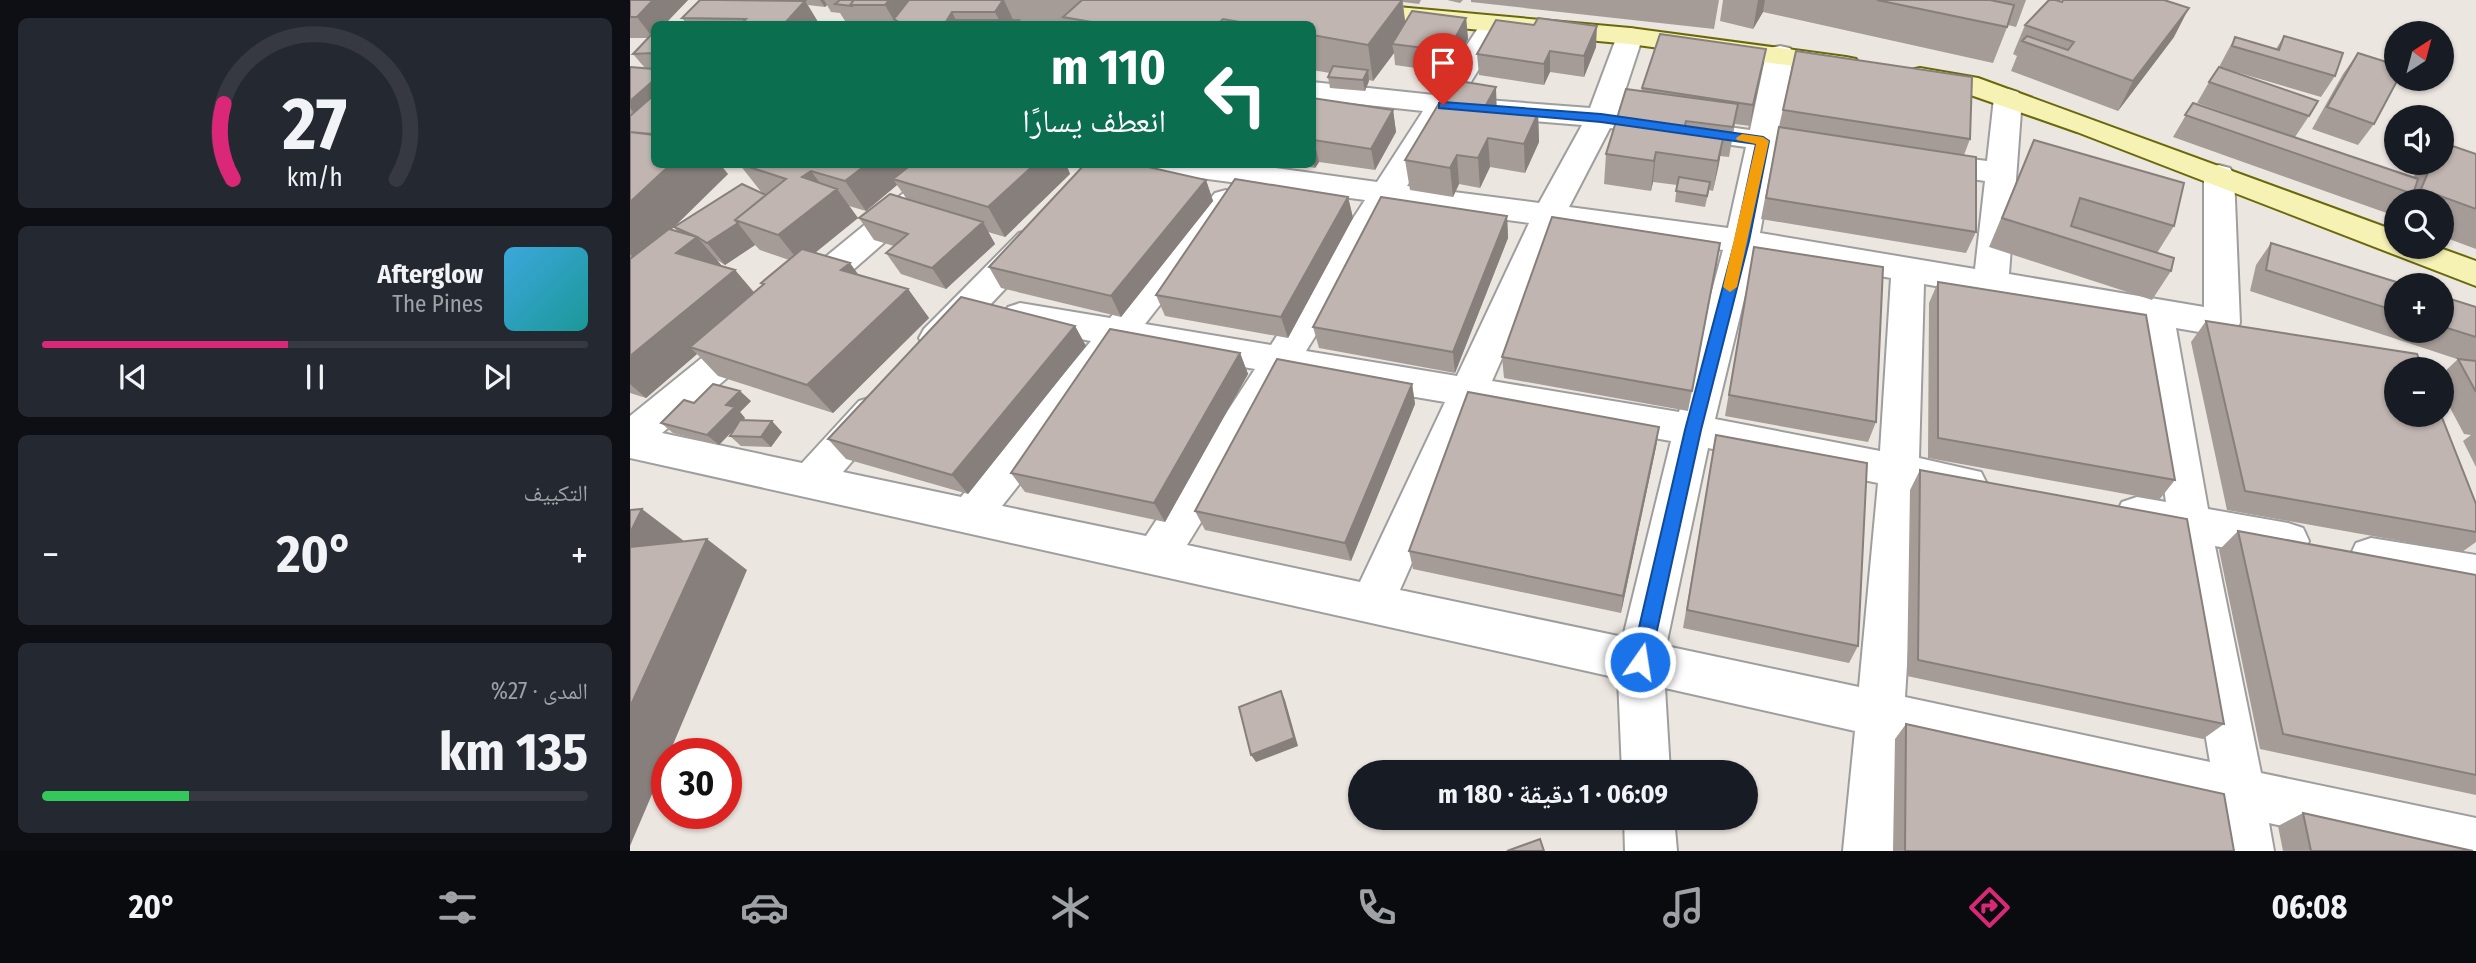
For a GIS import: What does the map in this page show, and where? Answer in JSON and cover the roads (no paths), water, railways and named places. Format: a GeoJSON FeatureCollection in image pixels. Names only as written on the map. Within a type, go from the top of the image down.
{"type":"FeatureCollection","features":[{"type":"Feature","properties":{"kind":"street"},"geometry":{"type":"LineString","coordinates":[[1331,9],[1630,36],[1780,54],[1968,84],[2384,238]]}},
{"type":"Feature","properties":{"kind":"street"},"geometry":{"type":"LineString","coordinates":[[1156,557],[1493,25]]}},
{"type":"Feature","properties":{"kind":"street"},"geometry":{"type":"LineString","coordinates":[[1372,604],[1548,217],[1601,118],[1630,36]]}},
{"type":"Feature","properties":{"kind":"street"},"geometry":{"type":"LineString","coordinates":[[1645,760],[1640,662],[1693,430],[1742,241],[1780,54]]}},
{"type":"Feature","properties":{"kind":"street"},"geometry":{"type":"LineString","coordinates":[[1316,91],[1601,118],[1816,148]]}},
{"type":"Feature","properties":{"kind":"street"},"geometry":{"type":"LineString","coordinates":[[1991,283],[2008,98]]}},
{"type":"Feature","properties":{"kind":"street"},"geometry":{"type":"LineString","coordinates":[[1895,159],[2001,173]]}},
{"type":"Feature","properties":{"kind":"street"},"geometry":{"type":"LineString","coordinates":[[630,440],[954,168]]}},
{"type":"Feature","properties":{"kind":"street"},"geometry":{"type":"LineString","coordinates":[[970,516],[1251,169],[1386,194],[1742,241],[2222,323],[2219,175]]}},
{"type":"Feature","properties":{"kind":"street"},"geometry":{"type":"LineString","coordinates":[[920,358],[965,306],[1051,221]]}},
{"type":"Feature","properties":{"kind":"street"},"geometry":{"type":"LineString","coordinates":[[2437,259],[2476,274]]}},
{"type":"Feature","properties":{"kind":"street"},"geometry":{"type":"LineString","coordinates":[[1869,851],[1899,472],[1908,269]]}},
{"type":"Feature","properties":{"kind":"street"},"geometry":{"type":"LineString","coordinates":[[965,306],[1693,430],[2005,491]]}},
{"type":"Feature","properties":{"kind":"street"},"geometry":{"type":"LineString","coordinates":[[2156,312],[2248,851]]}},
{"type":"Feature","properties":{"kind":"street"},"geometry":{"type":"LineString","coordinates":[[810,481],[892,388]]}},
{"type":"Feature","properties":{"kind":"street"},"geometry":{"type":"LineString","coordinates":[[630,440],[2476,844]]}},
{"type":"Feature","properties":{"kind":"street"},"geometry":{"type":"LineString","coordinates":[[2097,507],[2476,574]]}},
{"type":"Feature","properties":{"kind":"street"},"geometry":{"type":"LineString","coordinates":[[1650,830],[1651,851]]}}]}
